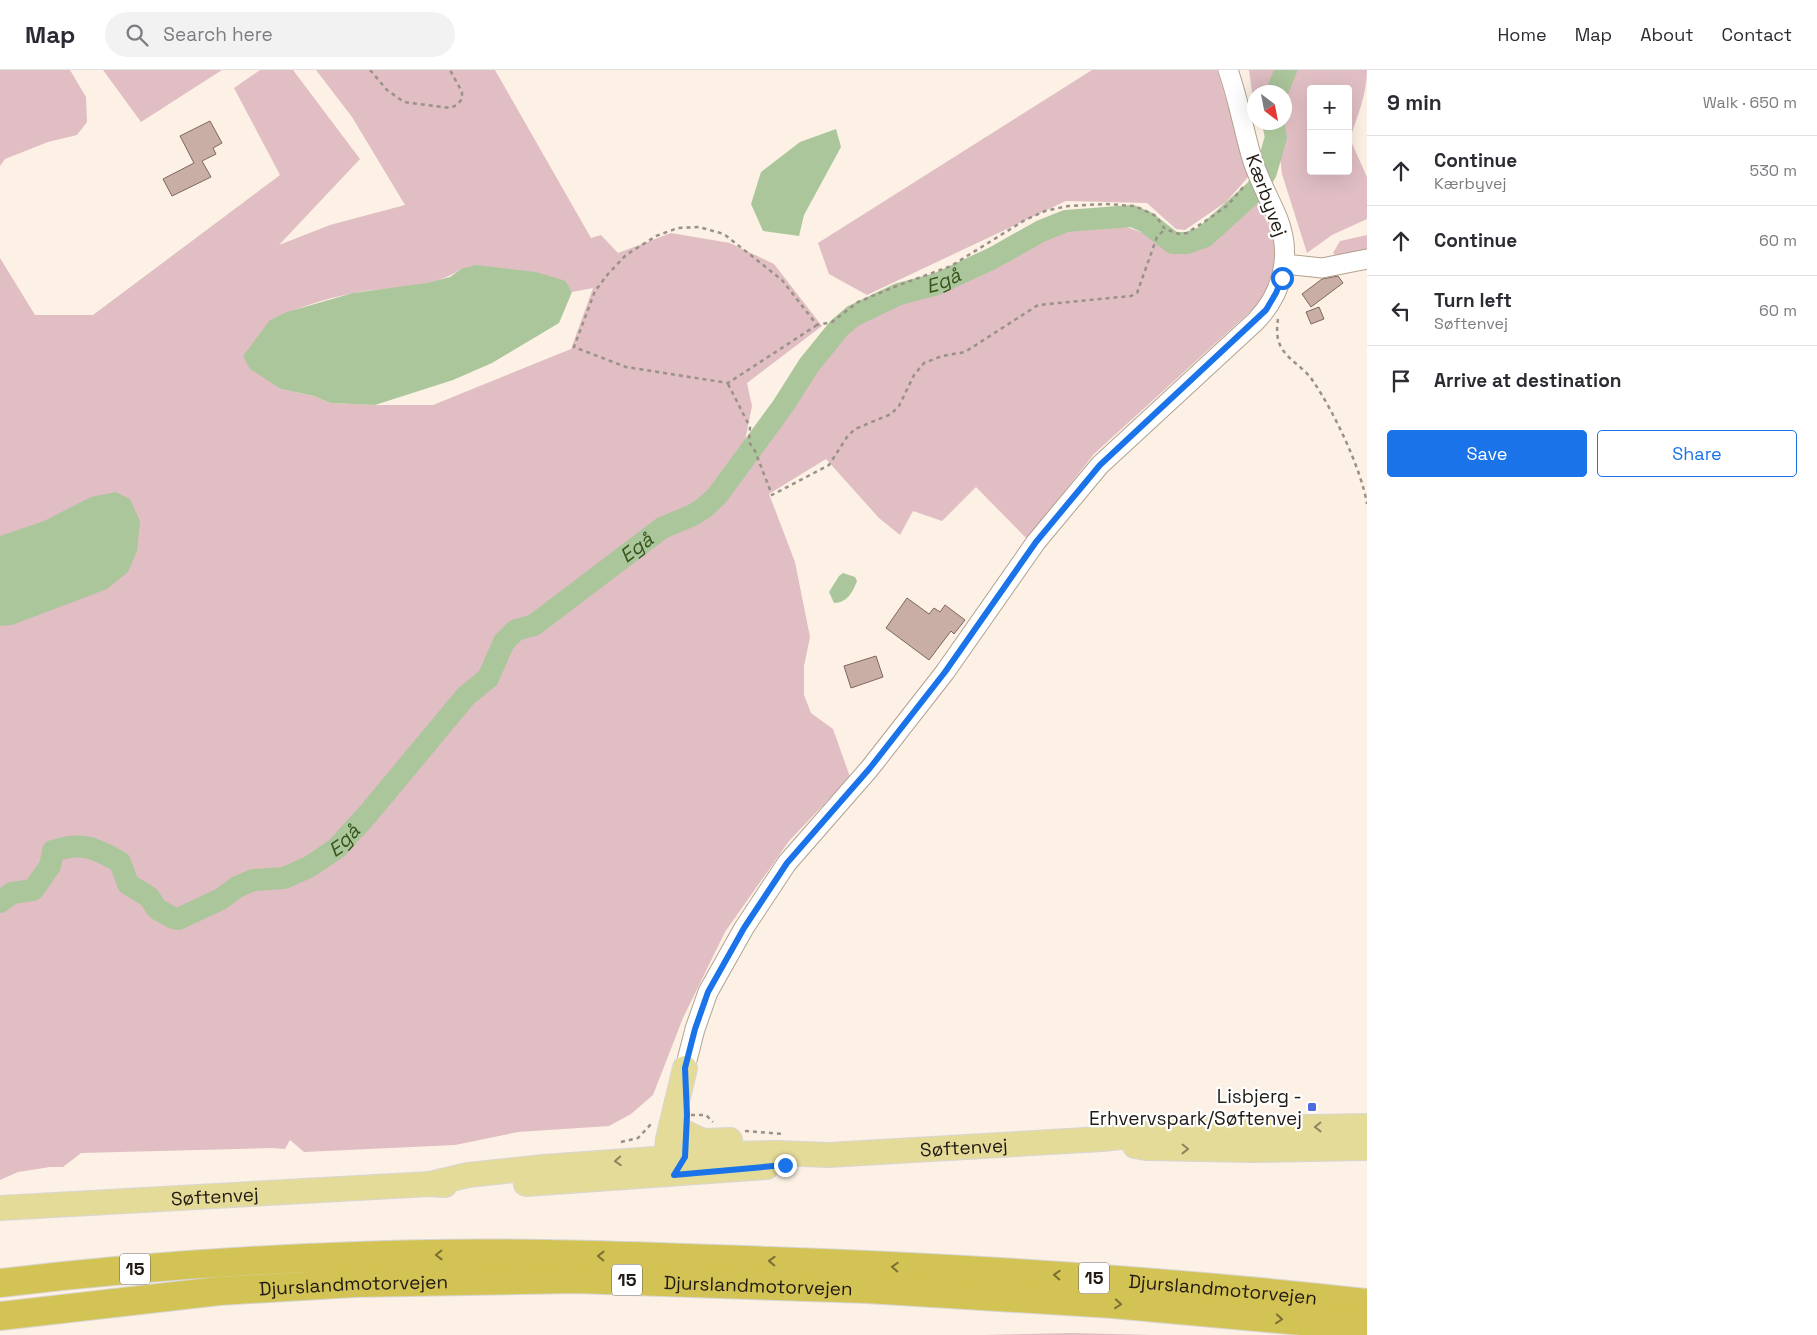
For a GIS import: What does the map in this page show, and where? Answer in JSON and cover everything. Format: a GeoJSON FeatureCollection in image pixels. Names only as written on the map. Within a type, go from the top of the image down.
{"type":"FeatureCollection","features":[{"type":"Feature","properties":{"kind":"highway","name":"Djurslandmotorvejen"},"geometry":{"type":"LineString","coordinates":[[0,1283],[165,1266],[360,1255],[527,1255],[801,1262],[1122,1279],[1367,1303]]}},
{"type":"Feature","properties":{"kind":"highway"},"geometry":{"type":"LineString","coordinates":[[0,1269],[60,1261],[139,1257],[270,1260]]}},
{"type":"Feature","properties":{"kind":"highway","name":"Djurslandmotorvejen"},"geometry":{"type":"LineString","coordinates":[[0,1316],[219,1291],[354,1283],[575,1279],[867,1289],[1034,1299],[1113,1304],[1367,1327]]}},
{"type":"Feature","properties":{"kind":"highway"},"geometry":{"type":"LineString","coordinates":[[0,1326],[219,1291]]}},
{"type":"Feature","properties":{"kind":"highway"},"geometry":{"type":"LineString","coordinates":[[0,1334],[177,1311],[345,1297],[456,1293],[695,1292],[1034,1299]]}},
{"type":"Feature","properties":{"kind":"main road"},"geometry":{"type":"LineString","coordinates":[[675,1163],[686,1133],[685,1068]]}},
{"type":"Feature","properties":{"kind":"main road"},"geometry":{"type":"LineString","coordinates":[[675,1163],[668,1139],[685,1068]]}},
{"type":"Feature","properties":{"kind":"main road","name":"Søftenvej"},"geometry":{"type":"LineString","coordinates":[[0,1208],[430,1184],[472,1187],[675,1163],[760,1168],[785,1165],[816,1155],[1102,1139],[1194,1129],[1367,1126]]}},
{"type":"Feature","properties":{"kind":"main road"},"geometry":{"type":"LineString","coordinates":[[686,1133],[703,1141],[746,1140],[770,1143],[816,1155]]}},
{"type":"Feature","properties":{"kind":"main road","name":"Søftenvej"},"geometry":{"type":"LineString","coordinates":[[1102,1139],[1146,1148],[1251,1150],[1367,1148]]}},
{"type":"Feature","properties":{"kind":"street","name":"Kærbyvej"},"geometry":{"type":"LineString","coordinates":[[685,1068],[695,1029],[708,992],[744,928],[787,863],[870,768],[945,672],[1036,542],[1100,465],[1266,310],[1276,293],[1285,264],[1285,244],[1282,231],[1260,180],[1228,70]]}},
{"type":"Feature","properties":{"kind":"street","name":"Kærbyvej"},"geometry":{"type":"LineString","coordinates":[[1285,264],[1322,268],[1367,258]]}},
{"type":"Feature","properties":{"kind":"path"},"geometry":{"type":"LineString","coordinates":[[370,70],[387,90],[404,102],[450,108],[457,106],[462,99],[462,92],[450,70]]}},
{"type":"Feature","properties":{"kind":"path"},"geometry":{"type":"LineString","coordinates":[[817,324],[782,280],[724,234],[699,227],[678,228],[656,236],[626,255],[608,274],[595,291],[574,347],[626,367],[728,383],[817,324],[832,322],[858,302],[951,266],[1026,220],[1045,211],[1068,206],[1105,204],[1135,206],[1156,216],[1165,228],[1179,234],[1187,232],[1207,220],[1260,180]]}},
{"type":"Feature","properties":{"kind":"path"},"geometry":{"type":"LineString","coordinates":[[728,383],[750,427],[749,442],[755,451],[772,495],[829,465],[851,432],[891,414],[899,406],[914,375],[924,362],[942,356],[965,352],[1038,306],[1131,296],[1137,293],[1157,237],[1165,228]]}},
{"type":"Feature","properties":{"kind":"path"},"geometry":{"type":"LineString","coordinates":[[1279,311],[1276,330],[1279,343],[1285,354],[1312,380],[1330,412],[1353,458],[1367,504]]}},
{"type":"Feature","properties":{"kind":"shaded area"},"geometry":{"type":"Polygon","coordinates":[[[0,70],[70,70],[86,97],[87,122],[77,135],[48,142],[5,159],[0,166],[0,70]]]}},
{"type":"Feature","properties":{"kind":"shaded area"},"geometry":{"type":"Polygon","coordinates":[[[103,70],[222,70],[141,122],[103,70]]]}},
{"type":"Feature","properties":{"kind":"shaded area"},"geometry":{"type":"Polygon","coordinates":[[[260,70],[293,70],[360,159],[279,245],[330,225],[405,205],[352,117],[316,70],[495,70],[591,238],[601,235],[618,253],[671,233],[730,243],[774,264],[822,326],[747,383],[752,406],[744,446],[753,453],[845,326],[898,299],[936,289],[1058,230],[1124,226],[1149,235],[1174,249],[1211,240],[1255,198],[1278,244],[1275,289],[1094,454],[1027,539],[976,487],[942,521],[913,511],[900,535],[879,518],[826,459],[769,494],[795,562],[810,637],[804,666],[804,695],[811,713],[833,729],[850,777],[789,841],[725,932],[683,1018],[653,1095],[631,1114],[609,1126],[518,1132],[455,1145],[304,1152],[290,1140],[285,1149],[81,1153],[63,1167],[18,1172],[0,1180],[0,258],[35,315],[93,315],[280,175],[234,88],[260,70]],[[461,269],[437,281],[344,295],[289,312],[270,320],[281,389],[314,396],[330,403],[433,405],[571,349],[593,288],[572,292],[566,281],[461,269]]]}},
{"type":"Feature","properties":{"kind":"shaded area"},"geometry":{"type":"Polygon","coordinates":[[[1092,70],[1217,70],[1250,175],[1226,202],[1185,230],[1176,229],[1147,203],[1066,201],[867,295],[829,274],[818,243],[1092,70]]]}},
{"type":"Feature","properties":{"kind":"shaded area"},"geometry":{"type":"Polygon","coordinates":[[[1249,70],[1283,70],[1275,85],[1251,85],[1249,70]]]}},
{"type":"Feature","properties":{"kind":"shaded area"},"geometry":{"type":"Polygon","coordinates":[[[1290,70],[1367,70],[1363,97],[1352,133],[1352,85],[1307,85],[1307,175],[1352,175],[1352,143],[1367,177],[1367,219],[1332,235],[1307,253],[1282,174],[1277,130],[1292,130],[1292,85],[1284,85],[1290,70]]]}},
{"type":"Feature","properties":{"kind":"shaded area"},"geometry":{"type":"Polygon","coordinates":[[[836,129],[841,147],[804,215],[799,236],[763,231],[751,204],[761,172],[800,142],[836,129]]]}},
{"type":"Feature","properties":{"kind":"shaded area"},"geometry":{"type":"Polygon","coordinates":[[[1367,235],[1367,251],[1338,257],[1333,253],[1340,241],[1367,235]]]}},
{"type":"Feature","properties":{"kind":"shaded area"},"geometry":{"type":"Polygon","coordinates":[[[476,265],[536,272],[566,281],[572,292],[559,323],[492,363],[453,380],[375,405],[330,403],[314,396],[281,389],[250,369],[243,356],[270,320],[287,312],[353,293],[427,283],[450,277],[461,269],[476,265]]]}},
{"type":"Feature","properties":{"kind":"shaded area"},"geometry":{"type":"Polygon","coordinates":[[[116,492],[130,499],[140,521],[137,551],[128,572],[107,589],[12,625],[0,626],[0,536],[44,521],[91,497],[116,492]]]}},
{"type":"Feature","properties":{"kind":"shaded area"},"geometry":{"type":"Polygon","coordinates":[[[843,573],[855,577],[857,581],[846,599],[839,603],[834,603],[829,592],[843,573]]]}},
{"type":"Feature","properties":{"kind":"shaded area"},"geometry":{"type":"Polygon","coordinates":[[[1071,1333],[1152,1335],[983,1335],[1071,1333]]]}},
{"type":"Feature","properties":{"kind":"building"},"geometry":{"type":"Polygon","coordinates":[[[210,121],[222,143],[213,148],[216,154],[202,161],[211,177],[172,196],[163,179],[194,163],[180,136],[210,121]]]}},
{"type":"Feature","properties":{"kind":"building"},"geometry":{"type":"Polygon","coordinates":[[[1338,276],[1343,283],[1311,307],[1302,294],[1322,279],[1338,276]]]}},
{"type":"Feature","properties":{"kind":"building"},"geometry":{"type":"Polygon","coordinates":[[[1319,307],[1324,319],[1311,324],[1306,312],[1319,307]]]}},
{"type":"Feature","properties":{"kind":"building"},"geometry":{"type":"Polygon","coordinates":[[[907,598],[929,614],[934,608],[940,612],[945,605],[965,620],[954,634],[951,631],[929,660],[886,628],[907,598]]]}},
{"type":"Feature","properties":{"kind":"building"},"geometry":{"type":"Polygon","coordinates":[[[876,656],[883,677],[851,688],[844,666],[876,656]]]}},
{"type":"Feature","properties":{"kind":"waterway","name":"Egå"},"geometry":{"type":"LineString","coordinates":[[1280,85],[1286,70]]}},
{"type":"Feature","properties":{"kind":"waterway","name":"Egå"},"geometry":{"type":"LineString","coordinates":[[0,902],[12,893],[33,890],[50,866],[53,851],[80,846],[103,853],[120,862],[128,884],[149,897],[157,909],[178,919],[221,899],[237,887],[253,880],[284,878],[309,867],[337,848],[367,815],[466,696],[488,678],[504,642],[516,630],[534,625],[662,528],[693,515],[717,496],[783,406],[809,365],[839,328],[853,316],[899,294],[937,284],[993,258],[1041,231],[1066,221],[1132,216],[1146,222],[1173,243],[1187,243],[1204,237],[1256,190],[1266,172],[1276,137],[1275,130]]}},
{"type":"Feature","properties":{"kind":"place","name":"Lisbjerg - Erhvervspark/Søftenvej"},"geometry":{"type":"Point","coordinates":[1312,1107]}},
{"type":"Feature","properties":{"kind":"route"},"geometry":{"type":"LineString","coordinates":[[785,1165],[674,1175],[685,1157],[687,1115],[685,1068],[695,1029],[708,992],[744,928],[787,863],[870,768],[945,672],[1036,542],[1100,465],[1266,310],[1282,278]]}}]}
